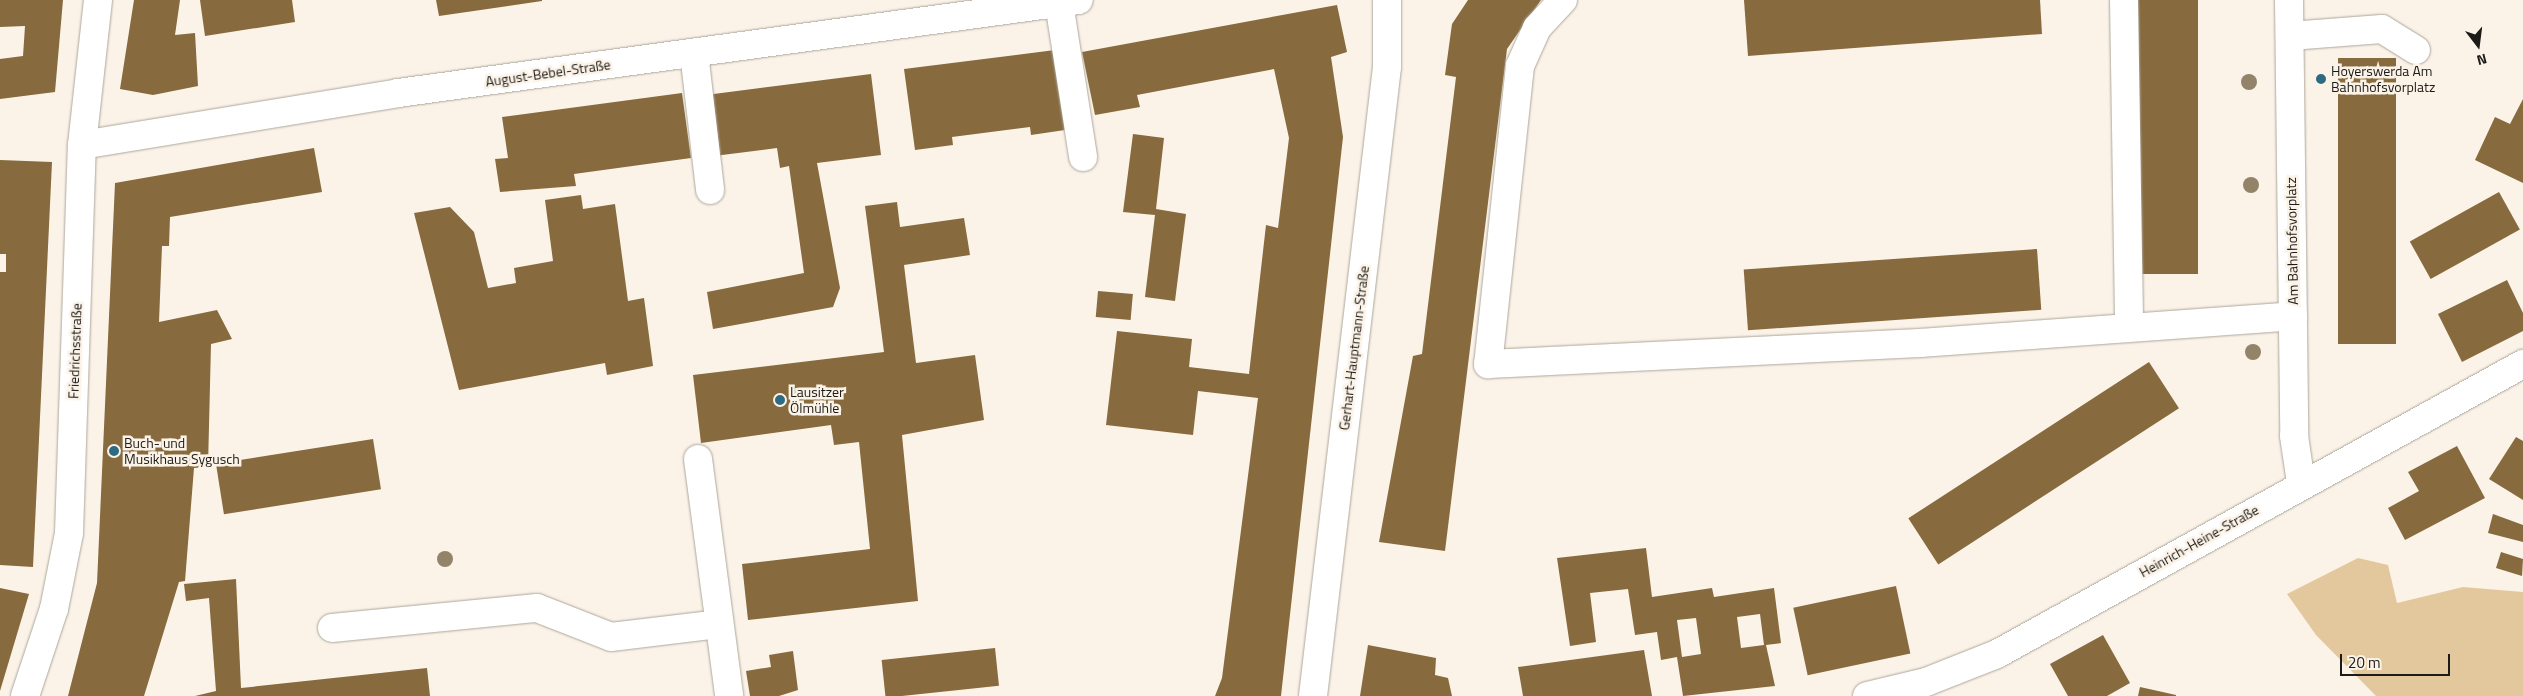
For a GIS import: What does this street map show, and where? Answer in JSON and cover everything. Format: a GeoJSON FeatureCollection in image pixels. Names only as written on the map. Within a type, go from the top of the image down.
{"type":"FeatureCollection","features":[{"type":"Feature","properties":{"kind":"street","name":"Friedrichsstraße"},"geometry":{"type":"LineString","coordinates":[[25,696],[54,609],[69,533],[82,146],[98,0]]}},
{"type":"Feature","properties":{"kind":"street","name":"Gerhart-Hauptmann-Straße"},"geometry":{"type":"LineString","coordinates":[[1312,696],[1387,67],[1387,0]]}},
{"type":"Feature","properties":{"kind":"street"},"geometry":{"type":"LineString","coordinates":[[1563,0],[1537,28],[1520,66],[1488,364],[1920,343],[2293,316]]}},
{"type":"Feature","properties":{"kind":"street"},"geometry":{"type":"LineString","coordinates":[[2124,0],[2129,327]]}},
{"type":"Feature","properties":{"kind":"street","name":"Am Bahnhofsvorplatz"},"geometry":{"type":"LineString","coordinates":[[2289,0],[2294,436],[2301,482]]}},
{"type":"Feature","properties":{"kind":"street","name":"August-Bebel-Straße"},"geometry":{"type":"LineString","coordinates":[[82,146],[398,93],[694,53],[1015,4],[1069,1]]}},
{"type":"Feature","properties":{"kind":"street"},"geometry":{"type":"LineString","coordinates":[[1069,1],[1083,157]]}},
{"type":"Feature","properties":{"kind":"street"},"geometry":{"type":"LineString","coordinates":[[2290,36],[2382,29],[2416,50]]}},
{"type":"Feature","properties":{"kind":"street"},"geometry":{"type":"LineString","coordinates":[[694,53],[710,190]]}},
{"type":"Feature","properties":{"kind":"street","name":"Heinrich-Heine-Straße"},"geometry":{"type":"LineString","coordinates":[[1867,696],[1926,682],[1997,654],[2301,482],[2523,364]]}},
{"type":"Feature","properties":{"kind":"street"},"geometry":{"type":"LineString","coordinates":[[698,459],[718,624],[729,696]]}},
{"type":"Feature","properties":{"kind":"street"},"geometry":{"type":"LineString","coordinates":[[332,628],[537,608],[611,637],[718,624]]}},
{"type":"Feature","properties":{"kind":"shaded area"},"geometry":{"type":"Polygon","coordinates":[[[2358,558],[2388,565],[2397,603],[2463,587],[2523,592],[2523,696],[2376,696],[2316,635],[2287,594],[2358,558]]]}},
{"type":"Feature","properties":{"kind":"building"},"geometry":{"type":"Polygon","coordinates":[[[0,0],[63,0],[55,92],[0,99],[0,59],[23,56],[25,26],[0,27],[0,0]]]}},
{"type":"Feature","properties":{"kind":"building"},"geometry":{"type":"Polygon","coordinates":[[[134,0],[180,0],[175,35],[195,33],[198,86],[153,95],[120,89],[134,0]]]}},
{"type":"Feature","properties":{"kind":"building"},"geometry":{"type":"Polygon","coordinates":[[[200,0],[292,0],[295,22],[205,36],[200,0]]]}},
{"type":"Feature","properties":{"kind":"building"},"geometry":{"type":"Polygon","coordinates":[[[436,0],[542,0],[542,1],[439,16],[436,0]]]}},
{"type":"Feature","properties":{"kind":"building"},"geometry":{"type":"Polygon","coordinates":[[[1468,0],[1541,0],[1507,49],[1445,551],[1379,542],[1413,356],[1422,354],[1456,77],[1445,75],[1452,24],[1468,0]]]}},
{"type":"Feature","properties":{"kind":"building"},"geometry":{"type":"Polygon","coordinates":[[[1744,0],[2040,0],[2042,34],[1748,56],[1744,0]]]}},
{"type":"Feature","properties":{"kind":"building"},"geometry":{"type":"Polygon","coordinates":[[[2137,0],[2198,0],[2198,274],[2137,274],[2137,0]]]}},
{"type":"Feature","properties":{"kind":"building"},"geometry":{"type":"Polygon","coordinates":[[[1337,5],[1347,52],[1331,57],[1343,137],[1281,696],[1215,696],[1222,678],[1258,398],[1198,391],[1193,435],[1106,425],[1117,331],[1192,339],[1189,367],[1249,374],[1266,225],[1278,228],[1289,138],[1274,69],[1137,95],[1140,107],[1095,115],[1082,52],[1337,5]]]}},
{"type":"Feature","properties":{"kind":"building"},"geometry":{"type":"Polygon","coordinates":[[[1055,50],[1065,130],[1031,135],[1030,127],[952,137],[953,145],[915,150],[904,69],[1055,50]]]}},
{"type":"Feature","properties":{"kind":"building"},"geometry":{"type":"Polygon","coordinates":[[[2338,58],[2396,58],[2396,344],[2338,344],[2338,58]]]}},
{"type":"Feature","properties":{"kind":"building"},"geometry":{"type":"Polygon","coordinates":[[[871,74],[881,155],[817,163],[840,288],[833,307],[713,329],[707,292],[804,273],[789,166],[780,168],[777,148],[714,156],[706,95],[871,74]]]}},
{"type":"Feature","properties":{"kind":"building"},"geometry":{"type":"Polygon","coordinates":[[[682,93],[691,158],[574,174],[576,186],[500,192],[495,159],[508,158],[502,117],[682,93]]]}},
{"type":"Feature","properties":{"kind":"building"},"geometry":{"type":"Polygon","coordinates":[[[2523,99],[2523,183],[2475,160],[2495,117],[2510,124],[2523,99]]]}},
{"type":"Feature","properties":{"kind":"building"},"geometry":{"type":"Polygon","coordinates":[[[1133,134],[1164,138],[1156,209],[1186,214],[1175,301],[1145,297],[1155,215],[1123,212],[1133,134]]]}},
{"type":"Feature","properties":{"kind":"building"},"geometry":{"type":"Polygon","coordinates":[[[314,148],[322,192],[170,217],[169,246],[162,246],[159,322],[217,310],[232,339],[211,344],[208,467],[194,468],[185,581],[179,582],[144,696],[68,696],[97,583],[115,183],[314,148]]]}},
{"type":"Feature","properties":{"kind":"building"},"geometry":{"type":"Polygon","coordinates":[[[0,160],[52,162],[33,567],[0,565],[0,272],[6,272],[6,254],[0,254],[0,160]]]}},
{"type":"Feature","properties":{"kind":"building"},"geometry":{"type":"Polygon","coordinates":[[[2499,192],[2520,230],[2431,279],[2410,241],[2499,192]]]}},
{"type":"Feature","properties":{"kind":"building"},"geometry":{"type":"Polygon","coordinates":[[[581,195],[583,209],[615,204],[628,301],[644,298],[653,366],[607,375],[605,363],[459,390],[414,213],[450,207],[474,232],[488,288],[516,283],[514,268],[553,261],[545,200],[581,195]]]}},
{"type":"Feature","properties":{"kind":"building"},"geometry":{"type":"Polygon","coordinates":[[[897,202],[900,227],[964,218],[970,255],[904,265],[916,363],[975,355],[984,420],[902,435],[918,601],[748,620],[742,564],[870,549],[859,442],[834,445],[831,425],[701,443],[693,375],[884,352],[865,206],[897,202]]]}},
{"type":"Feature","properties":{"kind":"building"},"geometry":{"type":"Polygon","coordinates":[[[2037,249],[2041,310],[1748,330],[1744,270],[2037,249]]]}},
{"type":"Feature","properties":{"kind":"building"},"geometry":{"type":"Polygon","coordinates":[[[2507,280],[2523,313],[2523,331],[2462,362],[2438,314],[2507,280]]]}},
{"type":"Feature","properties":{"kind":"building"},"geometry":{"type":"Polygon","coordinates":[[[1098,291],[1133,294],[1131,320],[1096,317],[1098,291]]]}},
{"type":"Feature","properties":{"kind":"building"},"geometry":{"type":"Polygon","coordinates":[[[2149,362],[2179,408],[1938,564],[1908,518],[2149,362]]]}},
{"type":"Feature","properties":{"kind":"building"},"geometry":{"type":"Polygon","coordinates":[[[2516,437],[2523,441],[2523,500],[2489,479],[2516,437]]]}},
{"type":"Feature","properties":{"kind":"building"},"geometry":{"type":"Polygon","coordinates":[[[373,439],[381,489],[224,514],[216,464],[373,439]]]}},
{"type":"Feature","properties":{"kind":"building"},"geometry":{"type":"Polygon","coordinates":[[[2457,446],[2485,498],[2405,540],[2388,508],[2419,491],[2408,472],[2457,446]]]}},
{"type":"Feature","properties":{"kind":"building"},"geometry":{"type":"Polygon","coordinates":[[[2493,514],[2523,525],[2523,542],[2488,533],[2493,514]]]}},
{"type":"Feature","properties":{"kind":"building"},"geometry":{"type":"Polygon","coordinates":[[[1646,548],[1652,597],[1712,588],[1714,597],[1774,588],[1781,643],[1766,645],[1775,686],[1683,696],[1677,657],[1661,660],[1657,632],[1635,635],[1628,589],[1590,593],[1596,642],[1570,646],[1557,558],[1646,548]],[[1760,614],[1737,617],[1741,648],[1764,645],[1760,614]],[[1696,618],[1677,620],[1682,657],[1701,654],[1696,618]]]}},
{"type":"Feature","properties":{"kind":"building"},"geometry":{"type":"Polygon","coordinates":[[[2501,552],[2523,559],[2522,576],[2496,568],[2501,552]]]}},
{"type":"Feature","properties":{"kind":"building"},"geometry":{"type":"Polygon","coordinates":[[[236,579],[241,688],[427,668],[430,696],[195,696],[216,691],[209,598],[186,601],[184,584],[236,579]]]}},
{"type":"Feature","properties":{"kind":"building"},"geometry":{"type":"Polygon","coordinates":[[[1896,586],[1910,653],[1808,675],[1793,608],[1896,586]]]}},
{"type":"Feature","properties":{"kind":"building"},"geometry":{"type":"Polygon","coordinates":[[[0,588],[29,594],[0,691],[0,588]]]}},
{"type":"Feature","properties":{"kind":"building"},"geometry":{"type":"Polygon","coordinates":[[[2103,635],[2130,683],[2107,696],[2068,696],[2050,664],[2103,635]]]}},
{"type":"Feature","properties":{"kind":"building"},"geometry":{"type":"Polygon","coordinates":[[[1368,645],[1436,658],[1435,675],[1448,678],[1452,696],[1360,696],[1368,645]]]}},
{"type":"Feature","properties":{"kind":"building"},"geometry":{"type":"Polygon","coordinates":[[[995,648],[999,686],[885,696],[882,660],[995,648]]]}},
{"type":"Feature","properties":{"kind":"building"},"geometry":{"type":"Polygon","coordinates":[[[1644,650],[1652,696],[1523,696],[1518,667],[1644,650]]]}},
{"type":"Feature","properties":{"kind":"building"},"geometry":{"type":"Polygon","coordinates":[[[793,651],[798,690],[779,696],[750,696],[746,671],[771,667],[769,655],[793,651]]]}},
{"type":"Feature","properties":{"kind":"building"},"geometry":{"type":"Polygon","coordinates":[[[2140,687],[2176,695],[2176,696],[2138,696],[2140,687]]]}},
{"type":"Feature","properties":{"kind":"place","name":"Hoyerswerda Am Bahnhofsvorplatz"},"geometry":{"type":"Point","coordinates":[2321,79]}},
{"type":"Feature","properties":{"kind":"place","name":"Lausitzer Ölmühle"},"geometry":{"type":"Point","coordinates":[780,400]}},
{"type":"Feature","properties":{"kind":"place","name":"Buch- und Musikhaus Sygusch"},"geometry":{"type":"Point","coordinates":[114,451]}}]}
